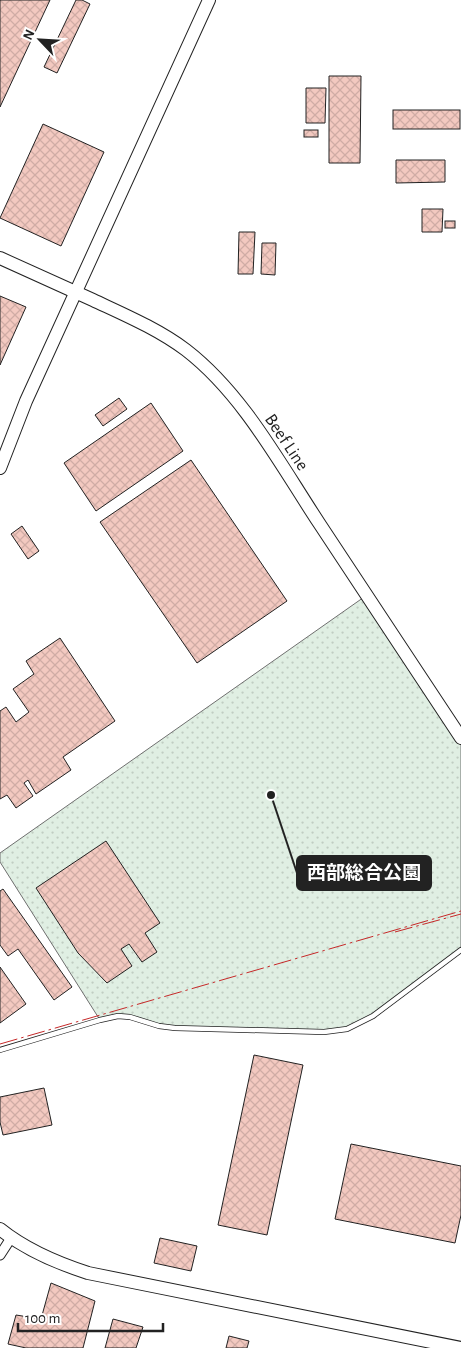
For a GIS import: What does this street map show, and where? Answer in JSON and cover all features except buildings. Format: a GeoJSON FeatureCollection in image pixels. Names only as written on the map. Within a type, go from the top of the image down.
{"type":"FeatureCollection","features":[{"type":"Feature","properties":{"kind":"street"},"geometry":{"type":"LineString","coordinates":[[0,468],[26,401],[209,0]]}},
{"type":"Feature","properties":{"kind":"street","name":"Beef Line"},"geometry":{"type":"LineString","coordinates":[[0,258],[128,316],[169,338],[210,370],[244,409],[271,448],[461,738]]}},
{"type":"Feature","properties":{"kind":"street"},"geometry":{"type":"LineString","coordinates":[[0,1229],[25,1247],[57,1262],[88,1273],[433,1345],[461,1348]]}},
{"type":"Feature","properties":{"kind":"street"},"geometry":{"type":"LineString","coordinates":[[0,1256],[12,1238]]}},
{"type":"Feature","properties":{"kind":"lane"},"geometry":{"type":"LineString","coordinates":[[0,1050],[118,1016],[175,1028],[324,1032],[347,1029],[373,1016],[461,950]]}},
{"type":"Feature","properties":{"kind":"green space"},"geometry":{"type":"Polygon","coordinates":[[[367,595],[461,738],[461,950],[373,1016],[347,1029],[324,1032],[175,1028],[118,1016],[100,1020],[0,862],[0,853],[367,595]]]}},
{"type":"Feature","properties":{"kind":"power"},"geometry":{"type":"LineString","coordinates":[[0,1044],[461,911]]}},
{"type":"Feature","properties":{"kind":"power"},"geometry":{"type":"LineString","coordinates":[[395,932],[461,914]]}},
{"type":"Feature","properties":{"kind":"place","name":"西部総合公園"},"geometry":{"type":"Point","coordinates":[271,795]}}]}
